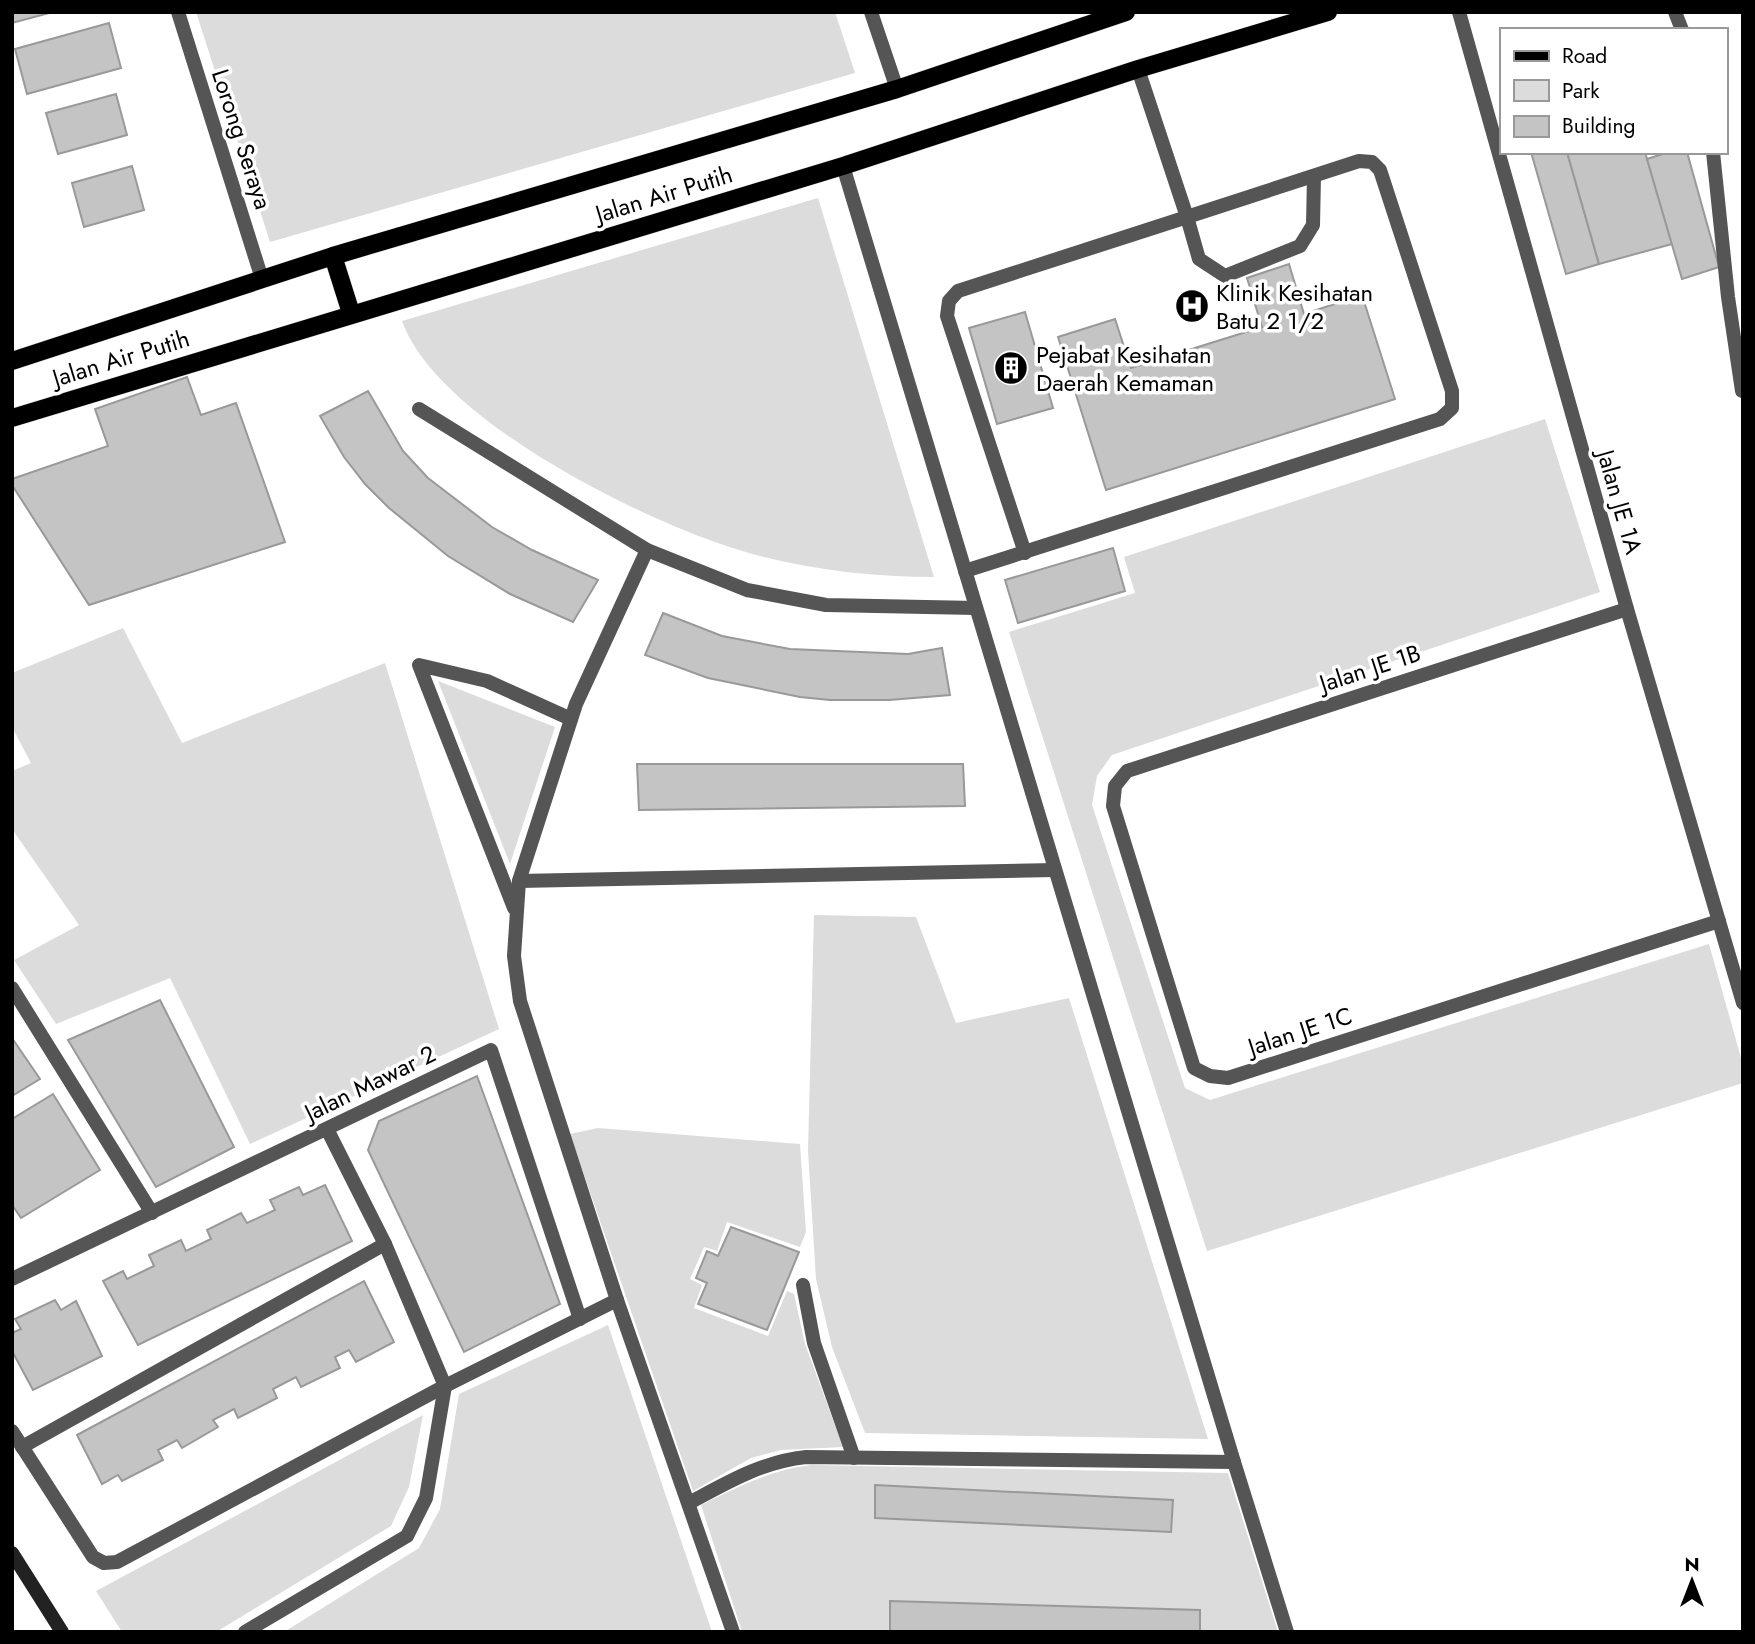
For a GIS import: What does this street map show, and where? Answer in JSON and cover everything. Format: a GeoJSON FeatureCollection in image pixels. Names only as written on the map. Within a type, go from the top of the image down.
{"type":"FeatureCollection","features":[{"type":"Feature","properties":{"kind":"main road","name":"Jalan Air Putih"},"geometry":{"type":"LineString","coordinates":[[12,361],[332,256],[897,89],[1126,12]]}},
{"type":"Feature","properties":{"kind":"main road","name":"Jalan Air Putih"},"geometry":{"type":"LineString","coordinates":[[12,418],[351,313],[843,166],[1138,69],[1328,12]]}},
{"type":"Feature","properties":{"kind":"main road"},"geometry":{"type":"LineString","coordinates":[[332,256],[351,313]]}},
{"type":"Feature","properties":{"kind":"main road"},"geometry":{"type":"LineString","coordinates":[[12,1553],[62,1632]]}},
{"type":"Feature","properties":{"kind":"street","name":"Lorong Seraya"},"geometry":{"type":"LineString","coordinates":[[178,12],[262,279]]}},
{"type":"Feature","properties":{"kind":"street"},"geometry":{"type":"LineString","coordinates":[[871,12],[897,89]]}},
{"type":"Feature","properties":{"kind":"street","name":"Jalan JE 1A"},"geometry":{"type":"LineString","coordinates":[[1459,12],[1627,609],[1743,1003]]}},
{"type":"Feature","properties":{"kind":"street"},"geometry":{"type":"LineString","coordinates":[[1138,69],[1199,258],[1225,276],[1300,246],[1313,225],[1314,176]]}},
{"type":"Feature","properties":{"kind":"street"},"geometry":{"type":"LineString","coordinates":[[1713,154],[1728,296],[1742,391]]}},
{"type":"Feature","properties":{"kind":"street"},"geometry":{"type":"LineString","coordinates":[[965,571],[1025,553],[1440,419],[1452,408],[1452,391],[1380,170],[1372,162],[1359,161],[958,291],[949,301],[947,316],[1025,553]]}},
{"type":"Feature","properties":{"kind":"street"},"geometry":{"type":"LineString","coordinates":[[843,166],[1287,1632]]}},
{"type":"Feature","properties":{"kind":"street"},"geometry":{"type":"LineString","coordinates":[[419,409],[647,550],[747,590],[774,598],[826,605],[976,608]]}},
{"type":"Feature","properties":{"kind":"street"},"geometry":{"type":"LineString","coordinates":[[647,550],[571,719],[519,881],[514,956],[520,1002],[617,1300],[733,1632]]}},
{"type":"Feature","properties":{"kind":"street","name":"Jalan JE 1B"},"geometry":{"type":"LineString","coordinates":[[1127,771],[1627,609]]}},
{"type":"Feature","properties":{"kind":"street"},"geometry":{"type":"LineString","coordinates":[[516,914],[419,665],[444,668],[487,681],[571,719]]}},
{"type":"Feature","properties":{"kind":"street","name":"Jalan JE 1C"},"geometry":{"type":"LineString","coordinates":[[1127,771],[1115,786],[1113,806],[1195,1069],[1210,1076],[1228,1078],[1719,921]]}},
{"type":"Feature","properties":{"kind":"street"},"geometry":{"type":"LineString","coordinates":[[519,881],[1055,870]]}},
{"type":"Feature","properties":{"kind":"street"},"geometry":{"type":"LineString","coordinates":[[12,988],[152,1213]]}},
{"type":"Feature","properties":{"kind":"street","name":"Jalan Mawar 2"},"geometry":{"type":"LineString","coordinates":[[12,1279],[491,1050],[580,1319]]}},
{"type":"Feature","properties":{"kind":"street"},"geometry":{"type":"LineString","coordinates":[[246,1632],[407,1536],[426,1498],[445,1386],[385,1244],[327,1129]]}},
{"type":"Feature","properties":{"kind":"street"},"geometry":{"type":"LineString","coordinates":[[22,1447],[385,1244]]}},
{"type":"Feature","properties":{"kind":"street"},"geometry":{"type":"LineString","coordinates":[[803,1285],[814,1343],[854,1458]]}},
{"type":"Feature","properties":{"kind":"street"},"geometry":{"type":"LineString","coordinates":[[12,1431],[93,1557],[104,1563],[117,1562],[445,1386],[617,1300]]}},
{"type":"Feature","properties":{"kind":"street"},"geometry":{"type":"LineString","coordinates":[[689,1503],[751,1469],[778,1460],[854,1458],[1234,1462]]}},
{"type":"Feature","properties":{"kind":"green space"},"geometry":{"type":"Polygon","coordinates":[[[196,12],[835,12],[855,73],[270,242],[196,12]]]}},
{"type":"Feature","properties":{"kind":"green space"},"geometry":{"type":"Polygon","coordinates":[[[818,198],[934,577],[851,573],[768,558],[715,542],[632,507],[537,455],[492,424],[452,391],[421,356],[402,321],[818,198]]]}},
{"type":"Feature","properties":{"kind":"green space"},"geometry":{"type":"Polygon","coordinates":[[[1545,419],[1600,592],[1112,755],[1097,776],[1092,805],[1185,1088],[1210,1100],[1709,944],[1743,1065],[1743,1083],[1207,1251],[1009,632],[1135,593],[1124,557],[1545,419]]]}},
{"type":"Feature","properties":{"kind":"green space"},"geometry":{"type":"Polygon","coordinates":[[[123,628],[182,743],[385,663],[499,1029],[250,1144],[170,978],[56,1024],[14,960],[79,925],[12,829],[12,771],[31,763],[12,727],[12,673],[123,628]]]}},
{"type":"Feature","properties":{"kind":"green space"},"geometry":{"type":"Polygon","coordinates":[[[438,681],[555,727],[510,864],[438,681]]]}},
{"type":"Feature","properties":{"kind":"green space"},"geometry":{"type":"Polygon","coordinates":[[[814,915],[916,917],[956,1023],[1069,998],[1208,1439],[865,1433],[832,1347],[816,1279],[808,1151],[814,915]]]}},
{"type":"Feature","properties":{"kind":"green space"},"geometry":{"type":"Polygon","coordinates":[[[598,1128],[800,1144],[806,1232],[800,1247],[727,1222],[717,1251],[704,1247],[690,1279],[702,1285],[694,1308],[768,1336],[787,1291],[794,1294],[805,1344],[843,1447],[781,1450],[751,1458],[693,1491],[570,1134],[598,1128]]]}},
{"type":"Feature","properties":{"kind":"green space"},"geometry":{"type":"Polygon","coordinates":[[[608,1325],[712,1632],[284,1632],[419,1548],[440,1509],[459,1394],[608,1325]]]}},
{"type":"Feature","properties":{"kind":"green space"},"geometry":{"type":"Polygon","coordinates":[[[423,1415],[409,1487],[391,1526],[216,1632],[122,1632],[96,1591],[423,1415]]]}},
{"type":"Feature","properties":{"kind":"green space"},"geometry":{"type":"Polygon","coordinates":[[[811,1465],[1228,1473],[1278,1632],[742,1632],[701,1505],[768,1475],[811,1465]]]}},
{"type":"Feature","properties":{"kind":"building"},"geometry":{"type":"Polygon","coordinates":[[[12,12],[53,12],[12,23],[12,12]]]}},
{"type":"Feature","properties":{"kind":"building"},"geometry":{"type":"Polygon","coordinates":[[[109,23],[121,68],[27,94],[15,49],[109,23]]]}},
{"type":"Feature","properties":{"kind":"building"},"geometry":{"type":"Polygon","coordinates":[[[116,94],[127,135],[58,154],[46,113],[116,94]]]}},
{"type":"Feature","properties":{"kind":"building"},"geometry":{"type":"Polygon","coordinates":[[[1532,154],[1568,154],[1599,264],[1566,274],[1532,154]]]}},
{"type":"Feature","properties":{"kind":"building"},"geometry":{"type":"Polygon","coordinates":[[[1568,154],[1646,154],[1672,244],[1599,264],[1568,154]]]}},
{"type":"Feature","properties":{"kind":"building"},"geometry":{"type":"Polygon","coordinates":[[[1663,154],[1688,154],[1719,267],[1682,279],[1647,159],[1663,154]]]}},
{"type":"Feature","properties":{"kind":"building"},"geometry":{"type":"Polygon","coordinates":[[[132,166],[144,210],[84,227],[72,183],[132,166]]]}},
{"type":"Feature","properties":{"kind":"building"},"geometry":{"type":"Polygon","coordinates":[[[1289,264],[1304,314],[1362,295],[1395,399],[1106,490],[1058,337],[1115,319],[1131,368],[1262,327],[1247,278],[1289,264]]]}},
{"type":"Feature","properties":{"kind":"building","name":"Pejabat Kesihatan Daerah Kemaman"},"geometry":{"type":"Polygon","coordinates":[[[1025,312],[1053,408],[997,424],[969,328],[1025,312]]]}},
{"type":"Feature","properties":{"kind":"building"},"geometry":{"type":"Polygon","coordinates":[[[187,377],[201,415],[236,403],[285,542],[89,605],[12,485],[12,479],[108,446],[95,409],[187,377]]]}},
{"type":"Feature","properties":{"kind":"building"},"geometry":{"type":"Polygon","coordinates":[[[368,391],[403,451],[428,478],[492,527],[532,550],[598,580],[573,622],[510,594],[448,556],[389,508],[365,484],[344,457],[320,416],[368,391]]]}},
{"type":"Feature","properties":{"kind":"building"},"geometry":{"type":"Polygon","coordinates":[[[1113,548],[1125,591],[1018,623],[1005,580],[1113,548]]]}},
{"type":"Feature","properties":{"kind":"building"},"geometry":{"type":"Polygon","coordinates":[[[663,613],[722,636],[790,649],[908,654],[942,648],[950,695],[889,700],[830,700],[800,697],[708,678],[645,655],[663,613]]]}},
{"type":"Feature","properties":{"kind":"building"},"geometry":{"type":"Polygon","coordinates":[[[637,764],[963,764],[965,806],[639,810],[637,764]]]}},
{"type":"Feature","properties":{"kind":"building"},"geometry":{"type":"Polygon","coordinates":[[[160,1000],[234,1147],[156,1187],[68,1040],[160,1000]]]}},
{"type":"Feature","properties":{"kind":"building"},"geometry":{"type":"Polygon","coordinates":[[[12,1038],[40,1079],[12,1096],[12,1038]]]}},
{"type":"Feature","properties":{"kind":"building"},"geometry":{"type":"Polygon","coordinates":[[[477,1076],[560,1304],[464,1352],[368,1150],[379,1121],[477,1076]]]}},
{"type":"Feature","properties":{"kind":"building"},"geometry":{"type":"Polygon","coordinates":[[[53,1094],[100,1170],[21,1218],[12,1205],[12,1119],[53,1094]]]}},
{"type":"Feature","properties":{"kind":"building"},"geometry":{"type":"Polygon","coordinates":[[[325,1185],[352,1241],[138,1345],[103,1281],[123,1271],[127,1279],[154,1266],[149,1255],[181,1240],[186,1251],[211,1239],[207,1230],[241,1213],[247,1223],[275,1210],[270,1200],[299,1187],[303,1195],[325,1185]]]}},
{"type":"Feature","properties":{"kind":"building"},"geometry":{"type":"Polygon","coordinates":[[[731,1227],[799,1252],[767,1330],[698,1304],[707,1283],[696,1278],[707,1251],[718,1256],[731,1227]]]}},
{"type":"Feature","properties":{"kind":"building"},"geometry":{"type":"Polygon","coordinates":[[[364,1281],[394,1342],[356,1362],[349,1350],[335,1357],[340,1368],[301,1387],[296,1377],[273,1389],[277,1398],[238,1418],[234,1409],[213,1420],[218,1427],[182,1448],[177,1440],[158,1450],[163,1460],[122,1481],[118,1475],[102,1484],[77,1435],[364,1281]]]}},
{"type":"Feature","properties":{"kind":"building"},"geometry":{"type":"Polygon","coordinates":[[[55,1300],[61,1310],[76,1301],[102,1356],[33,1390],[12,1351],[12,1333],[21,1329],[15,1319],[55,1300]]]}},
{"type":"Feature","properties":{"kind":"building"},"geometry":{"type":"Polygon","coordinates":[[[875,1485],[1173,1500],[1171,1532],[875,1518],[875,1485]]]}},
{"type":"Feature","properties":{"kind":"building"},"geometry":{"type":"Polygon","coordinates":[[[890,1601],[1200,1610],[1200,1632],[890,1632],[890,1601]]]}},
{"type":"Feature","properties":{"kind":"place","name":"Klinik Kesihatan Batu 2 1/2"},"geometry":{"type":"Point","coordinates":[1192,306]}},
{"type":"Feature","properties":{"kind":"place","name":"Pejabat Kesihatan Daerah Kemaman"},"geometry":{"type":"Point","coordinates":[1011,368]}}]}
